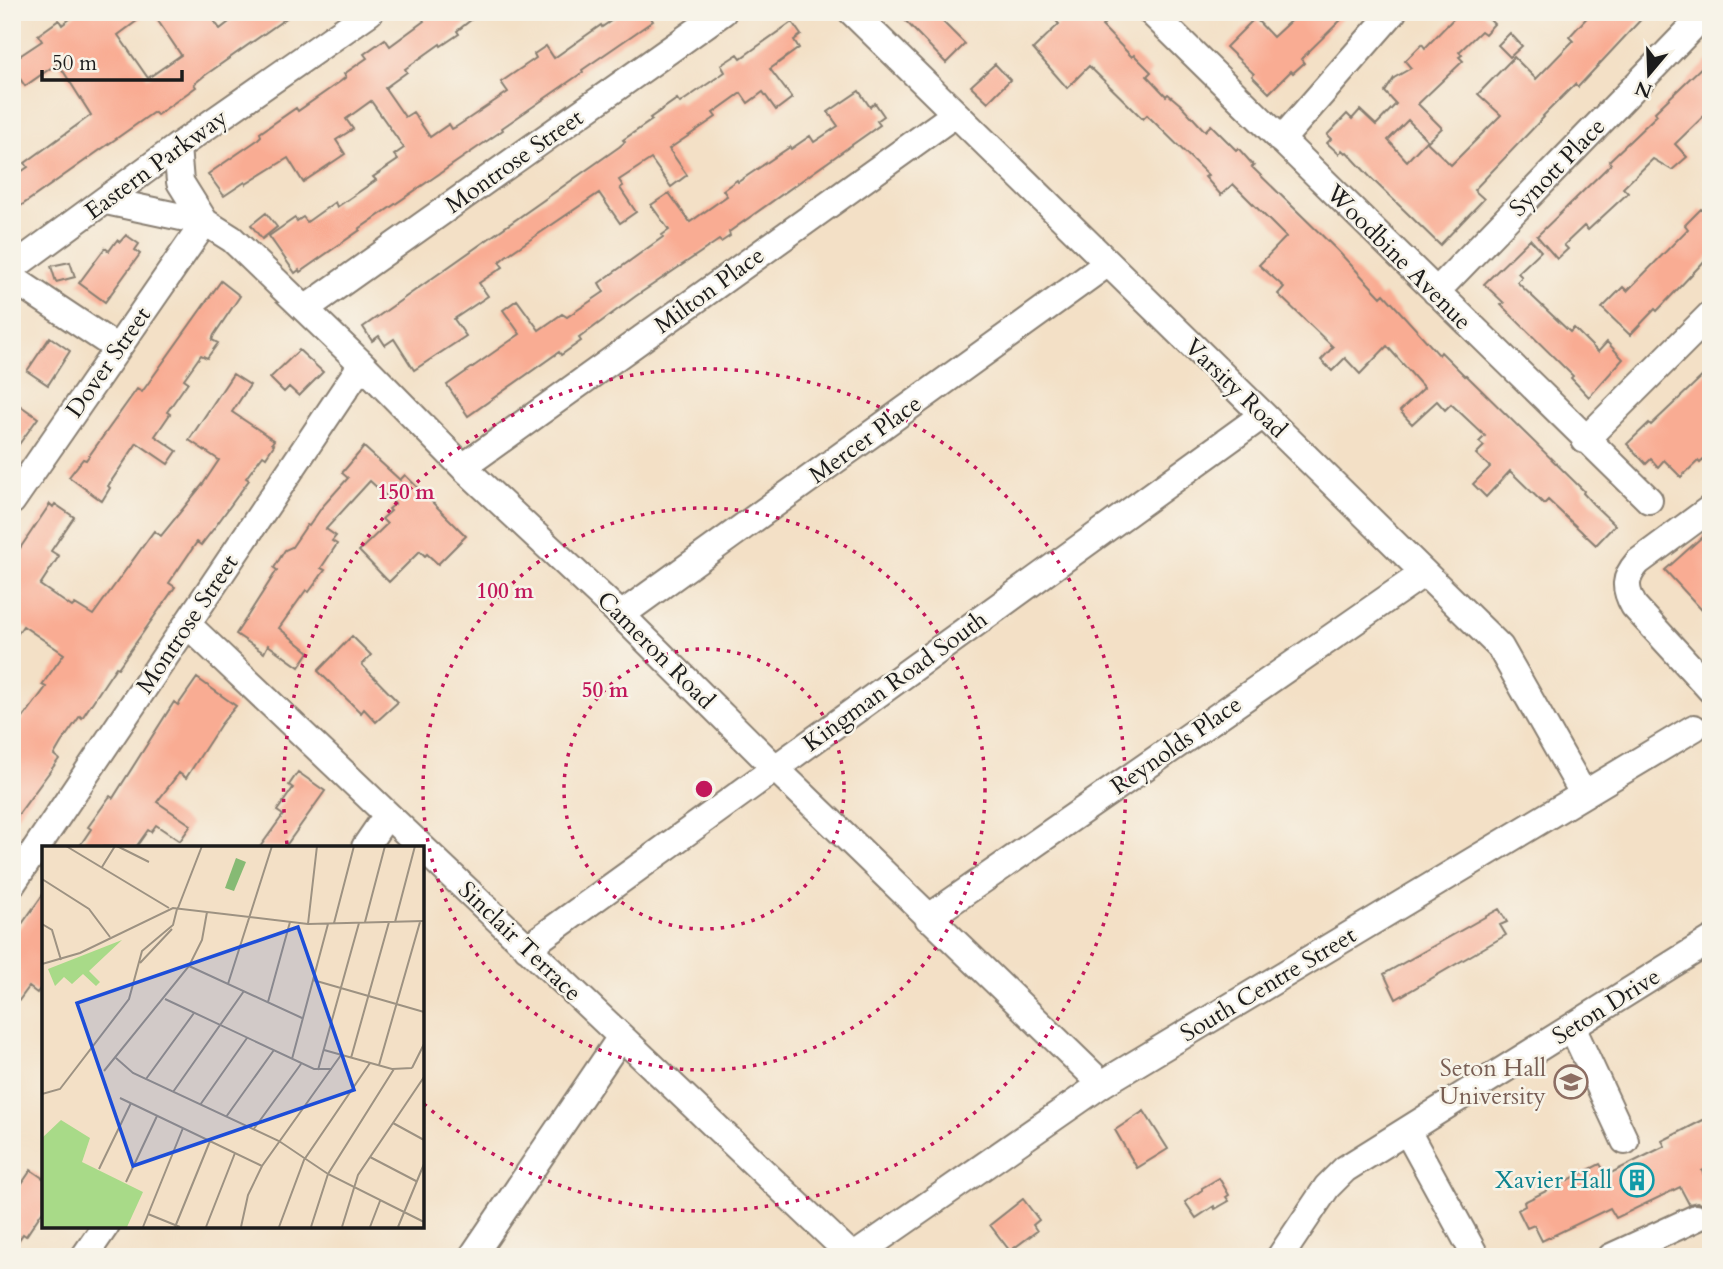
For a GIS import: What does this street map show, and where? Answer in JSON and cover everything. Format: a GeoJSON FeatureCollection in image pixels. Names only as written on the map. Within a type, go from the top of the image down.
{"type":"FeatureCollection","features":[{"type":"Feature","properties":{"kind":"street","name":"Eastern Parkway"},"geometry":{"type":"LineString","coordinates":[[12,268],[177,147],[370,12]]}},
{"type":"Feature","properties":{"kind":"street","name":"Montrose Street"},"geometry":{"type":"LineString","coordinates":[[305,309],[723,12]]}},
{"type":"Feature","properties":{"kind":"street","name":"Varsity Road"},"geometry":{"type":"LineString","coordinates":[[852,12],[1500,647],[1583,793]]}},
{"type":"Feature","properties":{"kind":"street","name":"Woodbine Avenue"},"geometry":{"type":"LineString","coordinates":[[1151,12],[1649,500]]}},
{"type":"Feature","properties":{"kind":"street"},"geometry":{"type":"LineString","coordinates":[[1281,140],[1393,12]]}},
{"type":"Feature","properties":{"kind":"street","name":"Synott Place"},"geometry":{"type":"LineString","coordinates":[[1436,292],[1707,12]]}},
{"type":"Feature","properties":{"kind":"street","name":"Milton Place"},"geometry":{"type":"LineString","coordinates":[[463,467],[956,114]]}},
{"type":"Feature","properties":{"kind":"street","name":"Cameron Road"},"geometry":{"type":"LineString","coordinates":[[177,147],[180,182],[205,222]]}},
{"type":"Feature","properties":{"kind":"street","name":"Cameron Road"},"geometry":{"type":"LineString","coordinates":[[106,201],[205,222],[232,239],[362,364],[463,467],[621,615],[928,918],[1102,1084]]}},
{"type":"Feature","properties":{"kind":"street","name":"Dover Street"},"geometry":{"type":"LineString","coordinates":[[12,501],[205,222]]}},
{"type":"Feature","properties":{"kind":"street","name":"Mercer Place"},"geometry":{"type":"LineString","coordinates":[[621,615],[1108,263]]}},
{"type":"Feature","properties":{"kind":"street"},"geometry":{"type":"LineString","coordinates":[[12,278],[117,348]]}},
{"type":"Feature","properties":{"kind":"street"},"geometry":{"type":"LineString","coordinates":[[1586,440],[1711,314]]}},
{"type":"Feature","properties":{"kind":"street","name":"Montrose Street"},"geometry":{"type":"LineString","coordinates":[[17,868],[187,624],[362,364]]}},
{"type":"Feature","properties":{"kind":"street","name":"Kingman Road South"},"geometry":{"type":"LineString","coordinates":[[527,948],[1263,415]]}},
{"type":"Feature","properties":{"kind":"street"},"geometry":{"type":"LineString","coordinates":[[1711,508],[1638,562],[1628,574],[1626,583],[1627,593],[1634,606],[1711,690]]}},
{"type":"Feature","properties":{"kind":"street","name":"Reynolds Place"},"geometry":{"type":"LineString","coordinates":[[928,918],[1424,573]]}},
{"type":"Feature","properties":{"kind":"street","name":"Sinclair Terrace"},"geometry":{"type":"LineString","coordinates":[[187,624],[420,846]]}},
{"type":"Feature","properties":{"kind":"street","name":"South Centre Street"},"geometry":{"type":"LineString","coordinates":[[853,1257],[1102,1084],[1694,728]]}},
{"type":"Feature","properties":{"kind":"street"},"geometry":{"type":"LineString","coordinates":[[366,846],[387,815]]}},
{"type":"Feature","properties":{"kind":"street","name":"Sinclair Terrace"},"geometry":{"type":"LineString","coordinates":[[424,850],[853,1257]]}},
{"type":"Feature","properties":{"kind":"street","name":"Seton Drive"},"geometry":{"type":"LineString","coordinates":[[1280,1257],[1327,1187],[1345,1169],[1711,940]]}},
{"type":"Feature","properties":{"kind":"street"},"geometry":{"type":"LineString","coordinates":[[1572,1027],[1625,1142]]}},
{"type":"Feature","properties":{"kind":"street"},"geometry":{"type":"LineString","coordinates":[[472,1257],[621,1037]]}},
{"type":"Feature","properties":{"kind":"street"},"geometry":{"type":"LineString","coordinates":[[1406,1131],[1476,1257]]}},
{"type":"Feature","properties":{"kind":"street"},"geometry":{"type":"LineString","coordinates":[[1624,1254],[1696,1218]]}},
{"type":"Feature","properties":{"kind":"street"},"geometry":{"type":"LineString","coordinates":[[85,1257],[105,1227]]}},
{"type":"Feature","properties":{"kind":"building"},"geometry":{"type":"Polygon","coordinates":[[[79,12],[149,12],[118,35],[148,78],[181,55],[152,12],[208,12],[220,29],[242,12],[295,12],[204,76],[194,84],[196,87],[157,115],[154,112],[12,212],[12,178],[28,167],[25,163],[91,115],[58,63],[25,86],[12,67],[12,61],[42,41],[38,35],[59,20],[62,25],[79,12]]]}},
{"type":"Feature","properties":{"kind":"building"},"geometry":{"type":"Polygon","coordinates":[[[418,12],[481,12],[457,31],[459,34],[405,69],[407,72],[385,88],[405,117],[413,112],[430,137],[449,124],[452,129],[456,127],[508,92],[501,82],[536,58],[534,54],[546,46],[554,58],[624,12],[647,12],[653,21],[502,128],[503,130],[295,273],[269,236],[295,218],[297,221],[303,217],[307,222],[335,202],[337,207],[376,180],[373,177],[398,160],[394,155],[404,148],[371,101],[346,119],[353,129],[336,140],[345,154],[303,182],[288,158],[224,196],[208,174],[256,141],[261,136],[260,133],[341,81],[346,77],[344,74],[367,58],[364,54],[385,39],[390,46],[424,21],[418,12]]]}},
{"type":"Feature","properties":{"kind":"building"},"geometry":{"type":"Polygon","coordinates":[[[897,12],[951,12],[942,21],[965,44],[946,63],[897,12]]]}},
{"type":"Feature","properties":{"kind":"building"},"geometry":{"type":"Polygon","coordinates":[[[1048,12],[1092,12],[1132,57],[1134,55],[1151,72],[1147,76],[1166,96],[1168,94],[1181,105],[1205,131],[1211,125],[1236,150],[1238,148],[1254,166],[1252,167],[1381,297],[1384,294],[1439,355],[1441,352],[1466,375],[1615,525],[1596,545],[1548,500],[1544,504],[1510,471],[1486,497],[1473,484],[1490,467],[1476,454],[1484,446],[1479,442],[1485,436],[1451,404],[1445,410],[1437,401],[1412,424],[1400,411],[1424,388],[1387,346],[1360,374],[1345,358],[1332,371],[1321,360],[1333,347],[1278,294],[1284,287],[1259,265],[1286,237],[1233,184],[1221,195],[1205,177],[1208,175],[1147,115],[1143,119],[1089,66],[1067,88],[1033,49],[1059,24],[1048,12]]]}},
{"type":"Feature","properties":{"kind":"building"},"geometry":{"type":"Polygon","coordinates":[[[1300,12],[1349,12],[1301,59],[1304,63],[1293,73],[1291,71],[1269,93],[1226,47],[1255,18],[1273,37],[1300,12]]]}},
{"type":"Feature","properties":{"kind":"building"},"geometry":{"type":"Polygon","coordinates":[[[1460,12],[1482,12],[1494,24],[1485,34],[1481,31],[1459,52],[1463,61],[1418,104],[1442,128],[1428,141],[1408,120],[1388,140],[1407,161],[1426,141],[1451,165],[1501,115],[1478,94],[1514,57],[1536,79],[1573,41],[1569,37],[1592,12],[1648,12],[1578,87],[1575,84],[1543,116],[1474,190],[1484,199],[1440,245],[1347,152],[1342,150],[1339,154],[1327,143],[1331,139],[1327,135],[1347,114],[1352,119],[1360,110],[1376,125],[1396,104],[1385,92],[1394,78],[1411,68],[1405,61],[1422,44],[1425,48],[1460,12]]]}},
{"type":"Feature","properties":{"kind":"building"},"geometry":{"type":"Polygon","coordinates":[[[792,22],[801,35],[794,40],[799,48],[770,69],[792,98],[776,110],[763,92],[748,103],[741,93],[713,113],[716,117],[669,149],[687,175],[671,187],[651,159],[619,180],[623,186],[620,188],[636,212],[620,223],[599,193],[506,256],[499,262],[503,267],[479,283],[488,296],[454,319],[466,336],[414,370],[394,339],[385,345],[379,336],[372,341],[363,327],[619,147],[625,142],[623,140],[652,120],[650,118],[677,99],[680,103],[725,72],[721,65],[738,54],[741,58],[792,22]]]}},
{"type":"Feature","properties":{"kind":"building"},"geometry":{"type":"Polygon","coordinates":[[[1510,33],[1522,46],[1510,57],[1498,45],[1510,33]]]}},
{"type":"Feature","properties":{"kind":"building"},"geometry":{"type":"Polygon","coordinates":[[[1711,58],[1711,109],[1675,144],[1687,157],[1672,170],[1653,159],[1623,188],[1628,193],[1588,230],[1584,226],[1564,245],[1568,249],[1557,259],[1537,236],[1611,164],[1609,161],[1657,115],[1655,112],[1711,58]]]}},
{"type":"Feature","properties":{"kind":"building"},"geometry":{"type":"Polygon","coordinates":[[[995,64],[1010,80],[988,102],[971,86],[995,64]]]}},
{"type":"Feature","properties":{"kind":"building"},"geometry":{"type":"Polygon","coordinates":[[[859,91],[870,107],[875,103],[884,116],[877,121],[880,125],[729,232],[730,236],[721,242],[719,240],[636,296],[579,338],[581,341],[561,355],[559,352],[468,416],[447,385],[520,334],[503,310],[517,300],[539,330],[562,314],[567,317],[604,292],[599,283],[669,230],[651,205],[669,193],[690,222],[727,196],[723,190],[737,180],[738,182],[810,136],[814,142],[838,126],[828,112],[859,91]]]}},
{"type":"Feature","properties":{"kind":"building"},"geometry":{"type":"Polygon","coordinates":[[[1701,209],[1711,219],[1711,254],[1657,311],[1655,309],[1630,335],[1602,308],[1623,287],[1627,291],[1688,229],[1685,225],[1701,209]]]}},
{"type":"Feature","properties":{"kind":"building"},"geometry":{"type":"Polygon","coordinates":[[[266,213],[277,227],[262,239],[251,225],[266,213]]]}},
{"type":"Feature","properties":{"kind":"building"},"geometry":{"type":"Polygon","coordinates":[[[126,235],[139,244],[135,250],[140,254],[105,302],[79,283],[105,248],[109,251],[117,240],[120,242],[126,235]]]}},
{"type":"Feature","properties":{"kind":"building"},"geometry":{"type":"Polygon","coordinates":[[[1530,239],[1541,251],[1518,273],[1522,277],[1517,282],[1570,332],[1574,328],[1598,352],[1607,342],[1623,359],[1589,397],[1571,378],[1573,376],[1501,305],[1504,303],[1484,284],[1530,239]]]}},
{"type":"Feature","properties":{"kind":"building"},"geometry":{"type":"Polygon","coordinates":[[[70,262],[75,277],[56,282],[51,266],[70,262]]]}},
{"type":"Feature","properties":{"kind":"building"},"geometry":{"type":"Polygon","coordinates":[[[221,281],[240,296],[214,335],[212,340],[218,343],[207,358],[201,355],[184,379],[188,382],[167,412],[170,414],[155,436],[177,451],[168,464],[137,443],[108,486],[110,488],[102,501],[69,477],[83,459],[86,460],[137,389],[142,392],[221,281]]]}},
{"type":"Feature","properties":{"kind":"building"},"geometry":{"type":"Polygon","coordinates":[[[50,337],[70,351],[48,385],[27,371],[50,337]]]}},
{"type":"Feature","properties":{"kind":"building"},"geometry":{"type":"Polygon","coordinates":[[[299,350],[323,372],[299,396],[289,387],[284,392],[270,378],[299,350]]]}},
{"type":"Feature","properties":{"kind":"building"},"geometry":{"type":"Polygon","coordinates":[[[1711,368],[1711,453],[1681,477],[1664,460],[1658,467],[1651,459],[1646,464],[1627,444],[1711,368]]]}},
{"type":"Feature","properties":{"kind":"building"},"geometry":{"type":"Polygon","coordinates":[[[233,374],[250,385],[232,412],[274,440],[274,445],[246,478],[249,480],[201,545],[197,542],[169,583],[175,587],[82,718],[80,716],[61,743],[54,755],[59,759],[12,823],[12,716],[20,722],[46,687],[42,685],[64,654],[23,626],[12,642],[12,560],[50,504],[53,507],[55,504],[74,517],[51,551],[59,556],[40,585],[72,607],[75,604],[93,615],[154,531],[161,536],[219,460],[189,440],[233,374]]]}},
{"type":"Feature","properties":{"kind":"building"},"geometry":{"type":"Polygon","coordinates":[[[12,400],[38,418],[12,454],[12,400]]]}},
{"type":"Feature","properties":{"kind":"building"},"geometry":{"type":"Polygon","coordinates":[[[364,447],[400,480],[405,475],[466,536],[438,564],[420,551],[389,582],[359,551],[387,524],[382,519],[395,504],[370,481],[326,529],[336,536],[332,541],[337,544],[321,568],[325,570],[309,592],[306,590],[279,628],[309,652],[299,667],[268,645],[264,653],[236,634],[277,570],[274,568],[285,550],[292,547],[307,525],[309,526],[348,478],[342,473],[364,447]]]}},
{"type":"Feature","properties":{"kind":"building"},"geometry":{"type":"Polygon","coordinates":[[[1711,529],[1711,620],[1665,570],[1711,529]]]}},
{"type":"Feature","properties":{"kind":"building"},"geometry":{"type":"Polygon","coordinates":[[[352,636],[371,655],[362,665],[398,702],[376,722],[364,709],[361,713],[318,671],[352,636]]]}},
{"type":"Feature","properties":{"kind":"building"},"geometry":{"type":"Polygon","coordinates":[[[197,678],[236,706],[186,778],[179,773],[157,802],[191,825],[180,841],[156,825],[151,832],[148,830],[137,846],[80,846],[91,829],[88,827],[110,796],[113,798],[174,702],[178,705],[197,678]]]}},
{"type":"Feature","properties":{"kind":"building"},"geometry":{"type":"Polygon","coordinates":[[[298,772],[325,791],[286,846],[261,846],[283,815],[277,811],[293,788],[289,785],[298,772]]]}},
{"type":"Feature","properties":{"kind":"building"},"geometry":{"type":"Polygon","coordinates":[[[42,896],[42,986],[37,993],[29,987],[12,1010],[12,938],[42,896]]]}},
{"type":"Feature","properties":{"kind":"building"},"geometry":{"type":"Polygon","coordinates":[[[1499,909],[1507,922],[1500,925],[1506,935],[1396,999],[1384,974],[1499,909]]]}},
{"type":"Feature","properties":{"kind":"building"},"geometry":{"type":"Polygon","coordinates":[[[1144,1111],[1168,1149],[1137,1168],[1115,1130],[1144,1111]]]}},
{"type":"Feature","properties":{"kind":"building","name":"Xavier Hall"},"geometry":{"type":"Polygon","coordinates":[[[1711,1116],[1711,1166],[1702,1171],[1711,1189],[1711,1213],[1697,1202],[1689,1204],[1680,1187],[1616,1218],[1610,1208],[1542,1241],[1534,1225],[1527,1228],[1518,1210],[1525,1206],[1524,1202],[1600,1164],[1607,1175],[1665,1146],[1662,1141],[1711,1116]]]}},
{"type":"Feature","properties":{"kind":"building"},"geometry":{"type":"Polygon","coordinates":[[[31,1170],[42,1178],[42,1212],[26,1236],[23,1234],[12,1250],[12,1198],[31,1170]]]}},
{"type":"Feature","properties":{"kind":"building"},"geometry":{"type":"Polygon","coordinates":[[[1219,1178],[1229,1195],[1226,1197],[1229,1201],[1215,1209],[1214,1206],[1196,1218],[1185,1202],[1219,1178]]]}},
{"type":"Feature","properties":{"kind":"building"},"geometry":{"type":"Polygon","coordinates":[[[1023,1199],[1039,1220],[1033,1225],[1037,1231],[1010,1251],[990,1225],[1023,1199]]]}},
{"type":"Feature","properties":{"kind":"place","name":"Seton Hall University"},"geometry":{"type":"Point","coordinates":[1571,1082]}},
{"type":"Feature","properties":{"kind":"place","name":"Xavier Hall"},"geometry":{"type":"Point","coordinates":[1637,1180]}}]}
